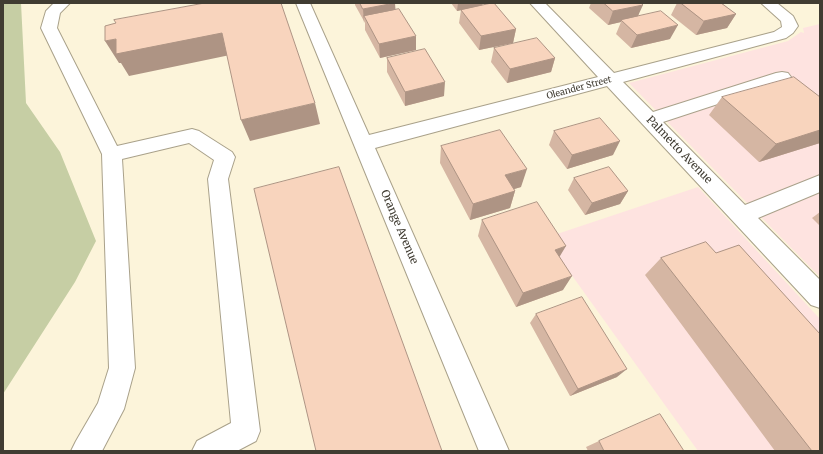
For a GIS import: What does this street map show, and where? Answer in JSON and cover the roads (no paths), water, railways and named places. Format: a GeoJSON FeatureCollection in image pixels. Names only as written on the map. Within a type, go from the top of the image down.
{"type":"FeatureCollection","features":[{"type":"Feature","properties":{"kind":"street"},"geometry":{"type":"LineString","coordinates":[[63,3],[53,11],[49,28],[112,154],[122,368],[110,408],[86,451]]}},
{"type":"Feature","properties":{"kind":"street","name":"Orange Avenue"},"geometry":{"type":"LineString","coordinates":[[302,3],[364,144],[494,451]]}},
{"type":"Feature","properties":{"kind":"street","name":"Palmetto Avenue"},"geometry":{"type":"LineString","coordinates":[[537,3],[820,297]]}},
{"type":"Feature","properties":{"kind":"street","name":"Oleander Street"},"geometry":{"type":"LineString","coordinates":[[364,144],[780,35],[788,30],[790,26],[788,20],[768,3]]}},
{"type":"Feature","properties":{"kind":"street"},"geometry":{"type":"LineString","coordinates":[[650,119],[782,77]]}},
{"type":"Feature","properties":{"kind":"street"},"geometry":{"type":"LineString","coordinates":[[112,154],[192,136],[225,157],[218,179],[246,431],[207,451]]}},
{"type":"Feature","properties":{"kind":"street"},"geometry":{"type":"LineString","coordinates":[[742,216],[820,183]]}}]}
